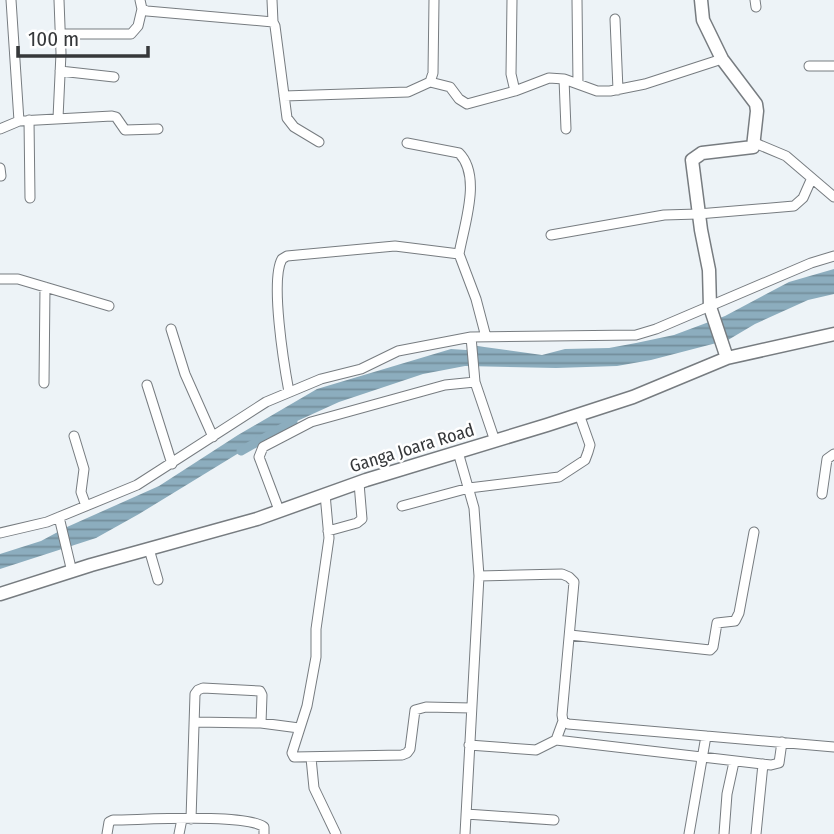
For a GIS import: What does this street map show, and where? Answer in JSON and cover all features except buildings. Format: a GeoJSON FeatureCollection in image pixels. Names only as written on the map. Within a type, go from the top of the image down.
{"type":"FeatureCollection","features":[{"type":"Feature","properties":{"kind":"main road"},"geometry":{"type":"LineString","coordinates":[[701,0],[706,27],[722,59],[756,104],[757,111],[755,143],[748,149],[702,153],[692,160],[698,214],[709,270],[712,311],[725,352]]}},
{"type":"Feature","properties":{"kind":"main road","name":"Ganga Joara Road"},"geometry":{"type":"LineString","coordinates":[[0,594],[232,526],[633,397],[725,352],[834,334]]}},
{"type":"Feature","properties":{"kind":"street"},"geometry":{"type":"LineString","coordinates":[[11,0],[30,198]]}},
{"type":"Feature","properties":{"kind":"street"},"geometry":{"type":"LineString","coordinates":[[58,118],[59,0]]}},
{"type":"Feature","properties":{"kind":"street"},"geometry":{"type":"LineString","coordinates":[[272,0],[289,124],[318,142]]}},
{"type":"Feature","properties":{"kind":"street"},"geometry":{"type":"LineString","coordinates":[[430,82],[433,73],[434,0]]}},
{"type":"Feature","properties":{"kind":"street"},"geometry":{"type":"LineString","coordinates":[[512,0],[511,74],[515,91]]}},
{"type":"Feature","properties":{"kind":"street"},"geometry":{"type":"LineString","coordinates":[[577,0],[578,84]]}},
{"type":"Feature","properties":{"kind":"street"},"geometry":{"type":"LineString","coordinates":[[60,34],[131,34],[138,26],[141,4]]}},
{"type":"Feature","properties":{"kind":"street"},"geometry":{"type":"LineString","coordinates":[[141,4],[146,11],[273,22]]}},
{"type":"Feature","properties":{"kind":"street"},"geometry":{"type":"LineString","coordinates":[[615,19],[618,89]]}},
{"type":"Feature","properties":{"kind":"street"},"geometry":{"type":"LineString","coordinates":[[284,96],[408,92],[430,82],[450,87],[459,99],[467,104],[515,91],[549,78],[564,79],[603,92],[645,84],[722,59]]}},
{"type":"Feature","properties":{"kind":"street"},"geometry":{"type":"LineString","coordinates":[[809,66],[834,66]]}},
{"type":"Feature","properties":{"kind":"street"},"geometry":{"type":"LineString","coordinates":[[60,71],[114,77]]}},
{"type":"Feature","properties":{"kind":"street"},"geometry":{"type":"LineString","coordinates":[[564,79],[566,129]]}},
{"type":"Feature","properties":{"kind":"street"},"geometry":{"type":"LineString","coordinates":[[0,129],[24,121],[112,116],[116,117],[125,130],[158,129]]}},
{"type":"Feature","properties":{"kind":"street"},"geometry":{"type":"LineString","coordinates":[[407,142],[459,153],[470,171],[471,185],[459,254],[476,299],[486,337]]}},
{"type":"Feature","properties":{"kind":"street"},"geometry":{"type":"LineString","coordinates":[[755,143],[786,156],[834,197]]}},
{"type":"Feature","properties":{"kind":"street"},"geometry":{"type":"LineString","coordinates":[[551,235],[656,216],[794,206],[803,198],[811,180]]}},
{"type":"Feature","properties":{"kind":"street"},"geometry":{"type":"LineString","coordinates":[[289,392],[279,329],[278,270],[282,259],[294,255],[395,246],[459,254]]}},
{"type":"Feature","properties":{"kind":"street"},"geometry":{"type":"LineString","coordinates":[[0,533],[59,517],[137,485],[267,402],[321,379],[361,369],[398,351],[471,337],[636,335],[712,311],[811,263],[834,256]]}},
{"type":"Feature","properties":{"kind":"street"},"geometry":{"type":"LineString","coordinates":[[0,279],[18,279],[108,306]]}},
{"type":"Feature","properties":{"kind":"street"},"geometry":{"type":"LineString","coordinates":[[44,383],[45,287]]}},
{"type":"Feature","properties":{"kind":"street"},"geometry":{"type":"LineString","coordinates":[[171,329],[187,381],[213,437]]}},
{"type":"Feature","properties":{"kind":"street"},"geometry":{"type":"LineString","coordinates":[[471,337],[475,382],[495,441]]}},
{"type":"Feature","properties":{"kind":"street"},"geometry":{"type":"LineString","coordinates":[[279,510],[259,457],[263,447],[311,422],[445,385],[475,382]]}},
{"type":"Feature","properties":{"kind":"street"},"geometry":{"type":"LineString","coordinates":[[147,385],[172,464]]}},
{"type":"Feature","properties":{"kind":"street"},"geometry":{"type":"LineString","coordinates":[[402,506],[470,488],[552,480],[584,460],[588,452],[590,444],[579,414]]}},
{"type":"Feature","properties":{"kind":"street"},"geometry":{"type":"LineString","coordinates":[[74,436],[84,469],[81,489],[86,506]]}},
{"type":"Feature","properties":{"kind":"street"},"geometry":{"type":"LineString","coordinates":[[458,452],[474,508],[478,576],[465,834]]}},
{"type":"Feature","properties":{"kind":"street"},"geometry":{"type":"LineString","coordinates":[[822,494],[827,459],[834,454]]}},
{"type":"Feature","properties":{"kind":"street"},"geometry":{"type":"LineString","coordinates":[[328,531],[357,523],[362,519],[359,483]]}},
{"type":"Feature","properties":{"kind":"street"},"geometry":{"type":"LineString","coordinates":[[325,494],[328,547],[315,637],[316,657],[307,706],[292,753],[294,757],[408,753],[415,710],[426,707],[471,708]]}},
{"type":"Feature","properties":{"kind":"street"},"geometry":{"type":"LineString","coordinates":[[59,517],[72,572]]}},
{"type":"Feature","properties":{"kind":"street"},"geometry":{"type":"LineString","coordinates":[[570,635],[710,650],[713,647],[717,623],[735,621],[739,613],[754,532]]}},
{"type":"Feature","properties":{"kind":"street"},"geometry":{"type":"LineString","coordinates":[[149,550],[158,580]]}},
{"type":"Feature","properties":{"kind":"street"},"geometry":{"type":"LineString","coordinates":[[478,576],[562,574],[574,582],[563,721],[556,740]]}},
{"type":"Feature","properties":{"kind":"street"},"geometry":{"type":"LineString","coordinates":[[178,834],[186,819],[195,694],[203,688],[260,691],[261,723]]}},
{"type":"Feature","properties":{"kind":"street"},"geometry":{"type":"LineString","coordinates":[[563,721],[575,726],[834,747]]}},
{"type":"Feature","properties":{"kind":"street"},"geometry":{"type":"LineString","coordinates":[[194,722],[261,723],[299,728]]}},
{"type":"Feature","properties":{"kind":"street"},"geometry":{"type":"LineString","coordinates":[[689,834],[706,736]]}},
{"type":"Feature","properties":{"kind":"street"},"geometry":{"type":"LineString","coordinates":[[469,745],[536,750],[556,740],[776,765],[779,763],[782,742]]}},
{"type":"Feature","properties":{"kind":"street"},"geometry":{"type":"LineString","coordinates":[[311,758],[314,788],[336,834]]}},
{"type":"Feature","properties":{"kind":"street"},"geometry":{"type":"LineString","coordinates":[[724,834],[727,794],[734,761]]}},
{"type":"Feature","properties":{"kind":"street"},"geometry":{"type":"LineString","coordinates":[[756,834],[763,764]]}},
{"type":"Feature","properties":{"kind":"street"},"geometry":{"type":"LineString","coordinates":[[466,814],[554,820]]}},
{"type":"Feature","properties":{"kind":"street"},"geometry":{"type":"LineString","coordinates":[[107,834],[109,822],[113,820],[186,819],[235,820],[260,824],[264,827],[264,834]]}},
{"type":"Feature","properties":{"kind":"water"},"geometry":{"type":"Polygon","coordinates":[[[834,269],[834,294],[808,300],[755,324],[728,340],[617,366],[465,366],[423,374],[339,402],[273,432],[96,538],[0,569],[0,554],[41,541],[159,486],[238,435],[317,389],[451,349],[466,350],[477,346],[542,355],[565,349],[609,348],[674,335],[725,316],[789,282],[834,269]]]}},
{"type":"Feature","properties":{"kind":"waterway"},"geometry":{"type":"LineString","coordinates":[[241,451],[293,422]]}}]}
